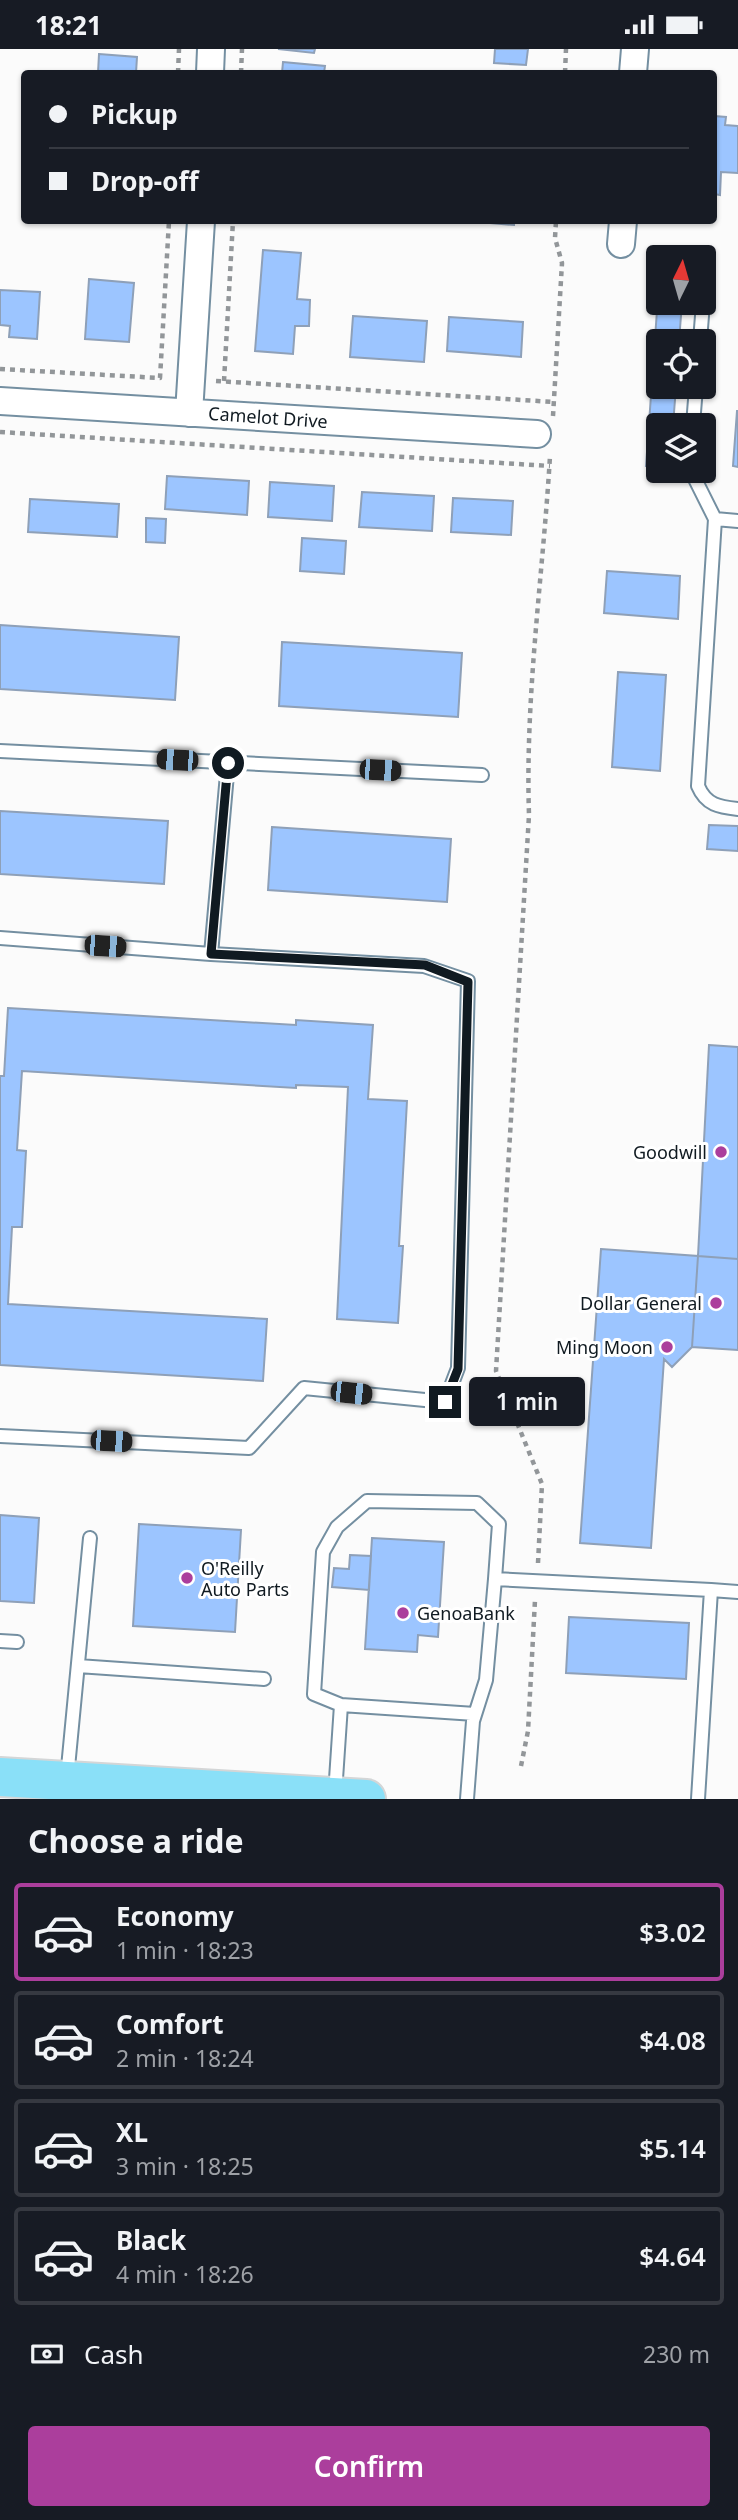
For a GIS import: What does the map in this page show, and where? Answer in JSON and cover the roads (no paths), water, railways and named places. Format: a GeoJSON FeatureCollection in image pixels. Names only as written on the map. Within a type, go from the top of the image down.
{"type":"FeatureCollection","features":[{"type":"Feature","properties":{"kind":"highway"},"geometry":{"type":"LineString","coordinates":[[0,1778],[67,1781],[145,1793],[335,1798]]}},
{"type":"Feature","properties":{"kind":"street"},"geometry":{"type":"LineString","coordinates":[[210,70],[211,49]]}},
{"type":"Feature","properties":{"kind":"street"},"geometry":{"type":"LineString","coordinates":[[633,70],[635,49]]}},
{"type":"Feature","properties":{"kind":"street"},"geometry":{"type":"LineString","coordinates":[[189,412],[201,224]]}},
{"type":"Feature","properties":{"kind":"street","name":"Camelot Drive"},"geometry":{"type":"LineString","coordinates":[[0,401],[546,438]]}},
{"type":"Feature","properties":{"kind":"lane"},"geometry":{"type":"LineString","coordinates":[[697,483],[715,519],[698,786],[703,799],[720,807],[738,809]]}},
{"type":"Feature","properties":{"kind":"lane"},"geometry":{"type":"LineString","coordinates":[[715,519],[738,520]]}},
{"type":"Feature","properties":{"kind":"lane"},"geometry":{"type":"LineString","coordinates":[[0,751],[482,775]]}},
{"type":"Feature","properties":{"kind":"lane"},"geometry":{"type":"LineString","coordinates":[[211,954],[228,763]]}},
{"type":"Feature","properties":{"kind":"lane"},"geometry":{"type":"LineString","coordinates":[[0,938],[211,954],[425,965],[468,982],[458,1369],[445,1402],[304,1388],[249,1448],[0,1436]]}},
{"type":"Feature","properties":{"kind":"lane"},"geometry":{"type":"LineString","coordinates":[[467,1799],[475,1714],[486,1680],[499,1524],[477,1503],[367,1501],[337,1527],[323,1552],[314,1694],[341,1705],[475,1714]]}},
{"type":"Feature","properties":{"kind":"lane"},"geometry":{"type":"LineString","coordinates":[[67,1781],[90,1538]]}},
{"type":"Feature","properties":{"kind":"lane"},"geometry":{"type":"LineString","coordinates":[[495,1579],[738,1592]]}},
{"type":"Feature","properties":{"kind":"lane"},"geometry":{"type":"LineString","coordinates":[[698,1799],[711,1590]]}},
{"type":"Feature","properties":{"kind":"lane"},"geometry":{"type":"LineString","coordinates":[[0,1641],[18,1642]]}},
{"type":"Feature","properties":{"kind":"lane"},"geometry":{"type":"LineString","coordinates":[[78,1666],[264,1679]]}},
{"type":"Feature","properties":{"kind":"lane"},"geometry":{"type":"LineString","coordinates":[[335,1798],[341,1705]]}},
{"type":"Feature","properties":{"kind":"place","name":"Goodwill"},"geometry":{"type":"Point","coordinates":[721,1152]}},
{"type":"Feature","properties":{"kind":"place","name":"Dollar General"},"geometry":{"type":"Point","coordinates":[716,1303]}},
{"type":"Feature","properties":{"kind":"place","name":"Ming Moon"},"geometry":{"type":"Point","coordinates":[667,1347]}},
{"type":"Feature","properties":{"kind":"place","name":"O'Reilly Auto Parts"},"geometry":{"type":"Point","coordinates":[187,1578]}},
{"type":"Feature","properties":{"kind":"place","name":"GenoaBank"},"geometry":{"type":"Point","coordinates":[403,1613]}}]}
